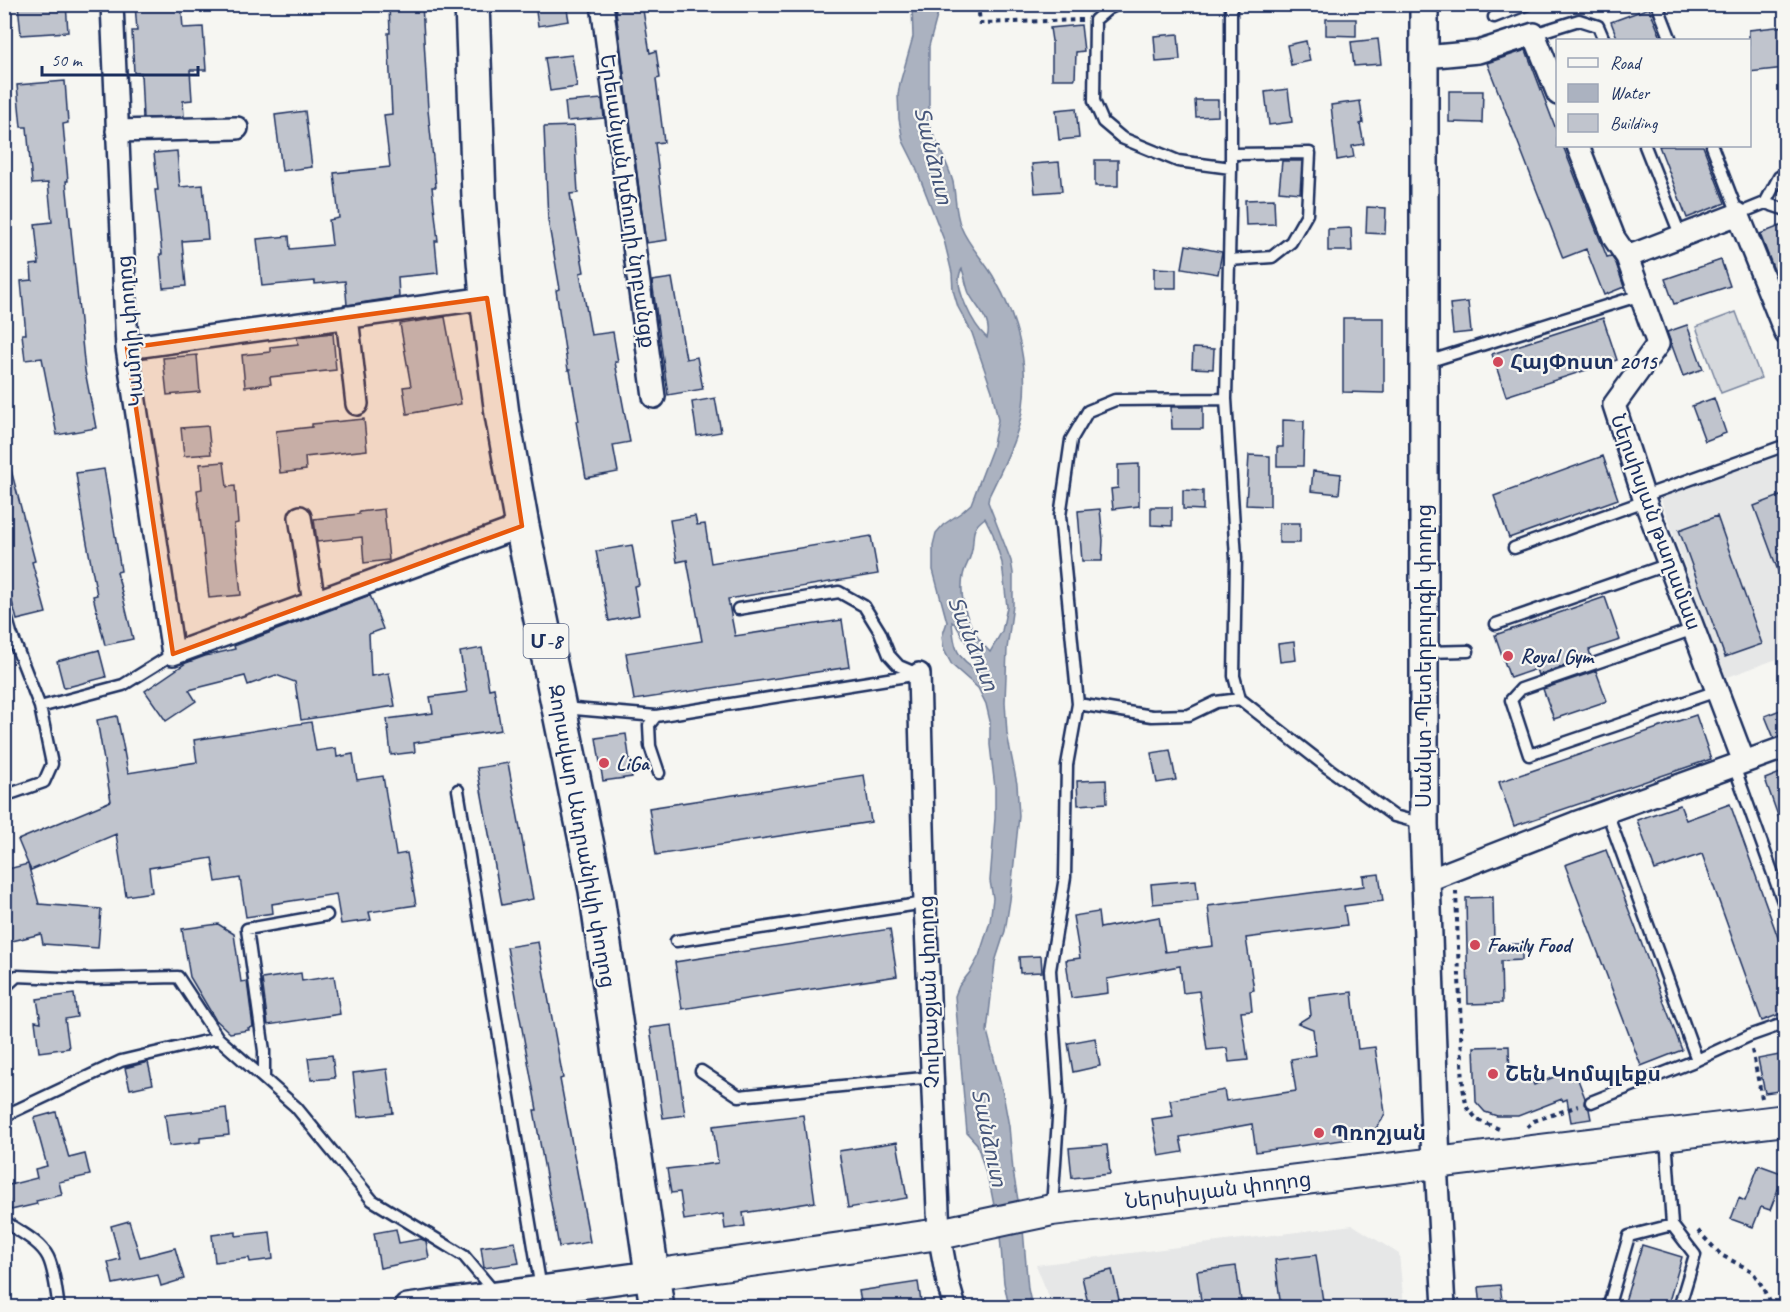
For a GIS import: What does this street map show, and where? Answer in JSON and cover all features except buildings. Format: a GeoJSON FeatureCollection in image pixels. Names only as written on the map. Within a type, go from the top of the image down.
{"type":"FeatureCollection","features":[{"type":"Feature","properties":{"kind":"highway","name":"Զորավար Անդրանիկի փողոց"},"geometry":{"type":"LineString","coordinates":[[472,4],[479,197],[487,298],[502,414],[522,526],[596,890],[652,1275]]}},
{"type":"Feature","properties":{"kind":"highway","name":"Մ-8"},"geometry":{"type":"LineString","coordinates":[[652,1275],[657,1308]]}},
{"type":"Feature","properties":{"kind":"main road","name":"Ներսիսյան փողոց"},"geometry":{"type":"LineString","coordinates":[[652,1275],[939,1234],[1052,1210],[1785,1120]]}},
{"type":"Feature","properties":{"kind":"street","name":"Կամոյի փողոց"},"geometry":{"type":"LineString","coordinates":[[112,4],[127,348],[172,654]]}},
{"type":"Feature","properties":{"kind":"street","name":"Երեւանյան խճուղի նրբանցք"},"geometry":{"type":"LineString","coordinates":[[602,4],[654,397]]}},
{"type":"Feature","properties":{"kind":"street","name":"Սանկտ-Պետերբուրգի փողոց"},"geometry":{"type":"LineString","coordinates":[[1424,4],[1424,824],[1438,876],[1436,1163],[1444,1308]]}},
{"type":"Feature","properties":{"kind":"street"},"geometry":{"type":"LineString","coordinates":[[1425,57],[1478,52],[1534,34],[1556,91]]}},
{"type":"Feature","properties":{"kind":"street"},"geometry":{"type":"LineString","coordinates":[[117,131],[237,128]]}},
{"type":"Feature","properties":{"kind":"street","name":"Ներսիսյան թաղամաս"},"geometry":{"type":"LineString","coordinates":[[1578,147],[1614,238],[1627,257],[1658,344],[1614,405],[1645,499],[1717,691],[1739,764]]}},
{"type":"Feature","properties":{"kind":"street"},"geometry":{"type":"LineString","coordinates":[[1627,257],[1738,214],[1785,334]]}},
{"type":"Feature","properties":{"kind":"street"},"geometry":{"type":"LineString","coordinates":[[127,348],[487,298]]}},
{"type":"Feature","properties":{"kind":"street"},"geometry":{"type":"LineString","coordinates":[[347,317],[357,404]]}},
{"type":"Feature","properties":{"kind":"street"},"geometry":{"type":"LineString","coordinates":[[300,517],[314,602]]}},
{"type":"Feature","properties":{"kind":"street"},"geometry":{"type":"LineString","coordinates":[[172,654],[522,526]]}},
{"type":"Feature","properties":{"kind":"street","name":"Չուխաջյան փողոց"},"geometry":{"type":"LineString","coordinates":[[919,674],[925,903],[939,1234],[955,1308]]}},
{"type":"Feature","properties":{"kind":"street"},"geometry":{"type":"LineString","coordinates":[[1438,876],[1785,747]]}},
{"type":"Feature","properties":{"kind":"street"},"geometry":{"type":"LineString","coordinates":[[408,1308],[652,1275]]}},
{"type":"Feature","properties":{"kind":"lane"},"geometry":{"type":"LineString","coordinates":[[1118,4],[1095,20],[1094,101],[1102,122],[1122,138],[1178,161],[1231,168]]}},
{"type":"Feature","properties":{"kind":"lane"},"geometry":{"type":"LineString","coordinates":[[1231,4],[1231,168],[1226,399],[1236,558],[1234,676],[1240,699],[1328,768],[1394,816],[1424,824]]}},
{"type":"Feature","properties":{"kind":"lane"},"geometry":{"type":"LineString","coordinates":[[1494,17],[1528,4]]}},
{"type":"Feature","properties":{"kind":"lane"},"geometry":{"type":"LineString","coordinates":[[1657,4],[1671,39]]}},
{"type":"Feature","properties":{"kind":"lane"},"geometry":{"type":"LineString","coordinates":[[1534,34],[1579,20],[1599,26],[1604,39]]}},
{"type":"Feature","properties":{"kind":"lane"},"geometry":{"type":"LineString","coordinates":[[1645,147],[1681,237]]}},
{"type":"Feature","properties":{"kind":"lane"},"geometry":{"type":"LineString","coordinates":[[1712,147],[1738,214],[1765,203],[1779,177],[1785,173]]}},
{"type":"Feature","properties":{"kind":"lane"},"geometry":{"type":"LineString","coordinates":[[1229,260],[1272,256],[1291,242],[1307,214],[1310,153],[1231,154]]}},
{"type":"Feature","properties":{"kind":"lane"},"geometry":{"type":"LineString","coordinates":[[1765,203],[1785,210]]}},
{"type":"Feature","properties":{"kind":"lane"},"geometry":{"type":"LineString","coordinates":[[1424,363],[1641,296]]}},
{"type":"Feature","properties":{"kind":"lane"},"geometry":{"type":"LineString","coordinates":[[1052,1210],[1059,1104],[1050,970],[1065,877],[1067,765],[1078,704],[1060,516],[1071,440],[1088,411],[1115,400],[1226,399]]}},
{"type":"Feature","properties":{"kind":"lane"},"geometry":{"type":"LineString","coordinates":[[1514,548],[1785,445]]}},
{"type":"Feature","properties":{"kind":"lane"},"geometry":{"type":"LineString","coordinates":[[1496,624],[1669,564]]}},
{"type":"Feature","properties":{"kind":"lane"},"geometry":{"type":"LineString","coordinates":[[738,609],[839,592],[864,606],[880,632],[890,656],[899,666],[919,674]]}},
{"type":"Feature","properties":{"kind":"lane"},"geometry":{"type":"LineString","coordinates":[[4,609],[8,633],[40,707],[52,764],[44,782],[4,796]]}},
{"type":"Feature","properties":{"kind":"lane"},"geometry":{"type":"LineString","coordinates":[[1694,629],[1521,689],[1511,700],[1528,755],[1717,691]]}},
{"type":"Feature","properties":{"kind":"lane"},"geometry":{"type":"LineString","coordinates":[[1424,652],[1468,651]]}},
{"type":"Feature","properties":{"kind":"lane"},"geometry":{"type":"LineString","coordinates":[[40,707],[123,685],[172,654]]}},
{"type":"Feature","properties":{"kind":"lane"},"geometry":{"type":"LineString","coordinates":[[560,708],[656,716],[919,674]]}},
{"type":"Feature","properties":{"kind":"lane"},"geometry":{"type":"LineString","coordinates":[[1078,704],[1161,716],[1189,715],[1216,702],[1240,699]]}},
{"type":"Feature","properties":{"kind":"lane"},"geometry":{"type":"LineString","coordinates":[[656,716],[649,725],[650,746],[658,772]]}},
{"type":"Feature","properties":{"kind":"lane"},"geometry":{"type":"LineString","coordinates":[[1739,764],[1785,910]]}},
{"type":"Feature","properties":{"kind":"lane"},"geometry":{"type":"LineString","coordinates":[[458,790],[541,1290]]}},
{"type":"Feature","properties":{"kind":"lane"},"geometry":{"type":"LineString","coordinates":[[1607,812],[1697,1060]]}},
{"type":"Feature","properties":{"kind":"lane"},"geometry":{"type":"LineString","coordinates":[[676,941],[925,903]]}},
{"type":"Feature","properties":{"kind":"lane"},"geometry":{"type":"LineString","coordinates":[[264,1078],[264,1051],[247,929],[327,915]]}},
{"type":"Feature","properties":{"kind":"lane"},"geometry":{"type":"LineString","coordinates":[[4,988],[17,976],[86,979],[178,977],[218,1038],[296,1107],[372,1200],[464,1256],[496,1296]]}},
{"type":"Feature","properties":{"kind":"lane"},"geometry":{"type":"LineString","coordinates":[[1590,1102],[1785,1023]]}},
{"type":"Feature","properties":{"kind":"lane"},"geometry":{"type":"LineString","coordinates":[[4,1116],[121,1061],[218,1038]]}},
{"type":"Feature","properties":{"kind":"lane"},"geometry":{"type":"LineString","coordinates":[[701,1071],[739,1096],[933,1077]]}},
{"type":"Feature","properties":{"kind":"lane"},"geometry":{"type":"LineString","coordinates":[[1666,1134],[1672,1225],[1695,1255],[1679,1308]]}},
{"type":"Feature","properties":{"kind":"lane"},"geometry":{"type":"LineString","coordinates":[[4,1221],[37,1243],[48,1255],[59,1308]]}},
{"type":"Feature","properties":{"kind":"lane"},"geometry":{"type":"LineString","coordinates":[[1608,1308],[1629,1236],[1672,1225]]}},
{"type":"Feature","properties":{"kind":"path"},"geometry":{"type":"LineString","coordinates":[[978,4],[980,23],[1095,20]]}},
{"type":"Feature","properties":{"kind":"path"},"geometry":{"type":"LineString","coordinates":[[1438,876],[1456,888],[1463,1088],[1467,1108],[1478,1120],[1505,1131]]}},
{"type":"Feature","properties":{"kind":"path"},"geometry":{"type":"LineString","coordinates":[[1755,1065],[1761,1095]]}},
{"type":"Feature","properties":{"kind":"path"},"geometry":{"type":"LineString","coordinates":[[1534,1130],[1522,1131],[1534,1121],[1590,1102]]}},
{"type":"Feature","properties":{"kind":"path"},"geometry":{"type":"LineString","coordinates":[[1692,1227],[1703,1235],[1721,1255],[1752,1271],[1769,1301],[1768,1308]]}},
{"type":"Feature","properties":{"kind":"highlighted area"},"geometry":{"type":"Polygon","coordinates":[[[487,298],[522,526],[173,654],[127,348],[487,298]]]}},
{"type":"Feature","properties":{"kind":"shaded area"},"geometry":{"type":"Polygon","coordinates":[[[1736,312],[1761,378],[1721,393],[1696,327],[1736,312]]]}},
{"type":"Feature","properties":{"kind":"shaded area"},"geometry":{"type":"Polygon","coordinates":[[[1785,452],[1785,656],[1725,678],[1660,497],[1785,452]]]}},
{"type":"Feature","properties":{"kind":"shaded area"},"geometry":{"type":"Polygon","coordinates":[[[1353,1225],[1399,1254],[1404,1307],[1053,1307],[1036,1265],[1353,1225]]]}},
{"type":"Feature","properties":{"kind":"water","name":"Տանձուտ"},"geometry":{"type":"Polygon","coordinates":[[[912,5],[940,5],[929,46],[930,128],[951,175],[961,227],[993,276],[1010,311],[1024,367],[1023,406],[1019,425],[988,502],[1011,561],[1013,573],[1013,605],[1007,649],[1005,702],[1007,734],[1017,784],[1019,816],[1010,900],[1005,931],[995,962],[987,1031],[1009,1126],[1032,1307],[1009,1307],[1004,1283],[1000,1236],[991,1190],[977,1144],[967,1133],[955,996],[979,956],[990,922],[993,898],[990,881],[995,788],[990,721],[986,704],[978,688],[952,665],[944,650],[942,637],[947,622],[933,570],[933,545],[936,533],[971,504],[992,449],[998,420],[992,391],[972,333],[958,307],[944,240],[903,141],[898,95],[913,37],[912,5]],[[962,269],[959,285],[962,295],[970,315],[987,338],[988,325],[969,293],[962,269]],[[985,518],[974,530],[971,554],[964,573],[962,597],[972,627],[990,652],[1002,631],[1007,607],[1002,563],[993,534],[985,518]],[[952,622],[955,646],[961,657],[979,671],[977,661],[952,622]]]}},
{"type":"Feature","properties":{"kind":"place","name":"ՀայՓոստ 2015"},"geometry":{"type":"Point","coordinates":[1498,362]}},
{"type":"Feature","properties":{"kind":"place","name":"Royal Gym"},"geometry":{"type":"Point","coordinates":[1508,656]}},
{"type":"Feature","properties":{"kind":"place","name":"LiGa"},"geometry":{"type":"Point","coordinates":[604,763]}},
{"type":"Feature","properties":{"kind":"place","name":"Family Food"},"geometry":{"type":"Point","coordinates":[1475,945]}},
{"type":"Feature","properties":{"kind":"place","name":"Շեն Կոմպլեքս"},"geometry":{"type":"Point","coordinates":[1493,1074]}},
{"type":"Feature","properties":{"kind":"place","name":"Պռոշյան"},"geometry":{"type":"Point","coordinates":[1319,1133]}}]}
